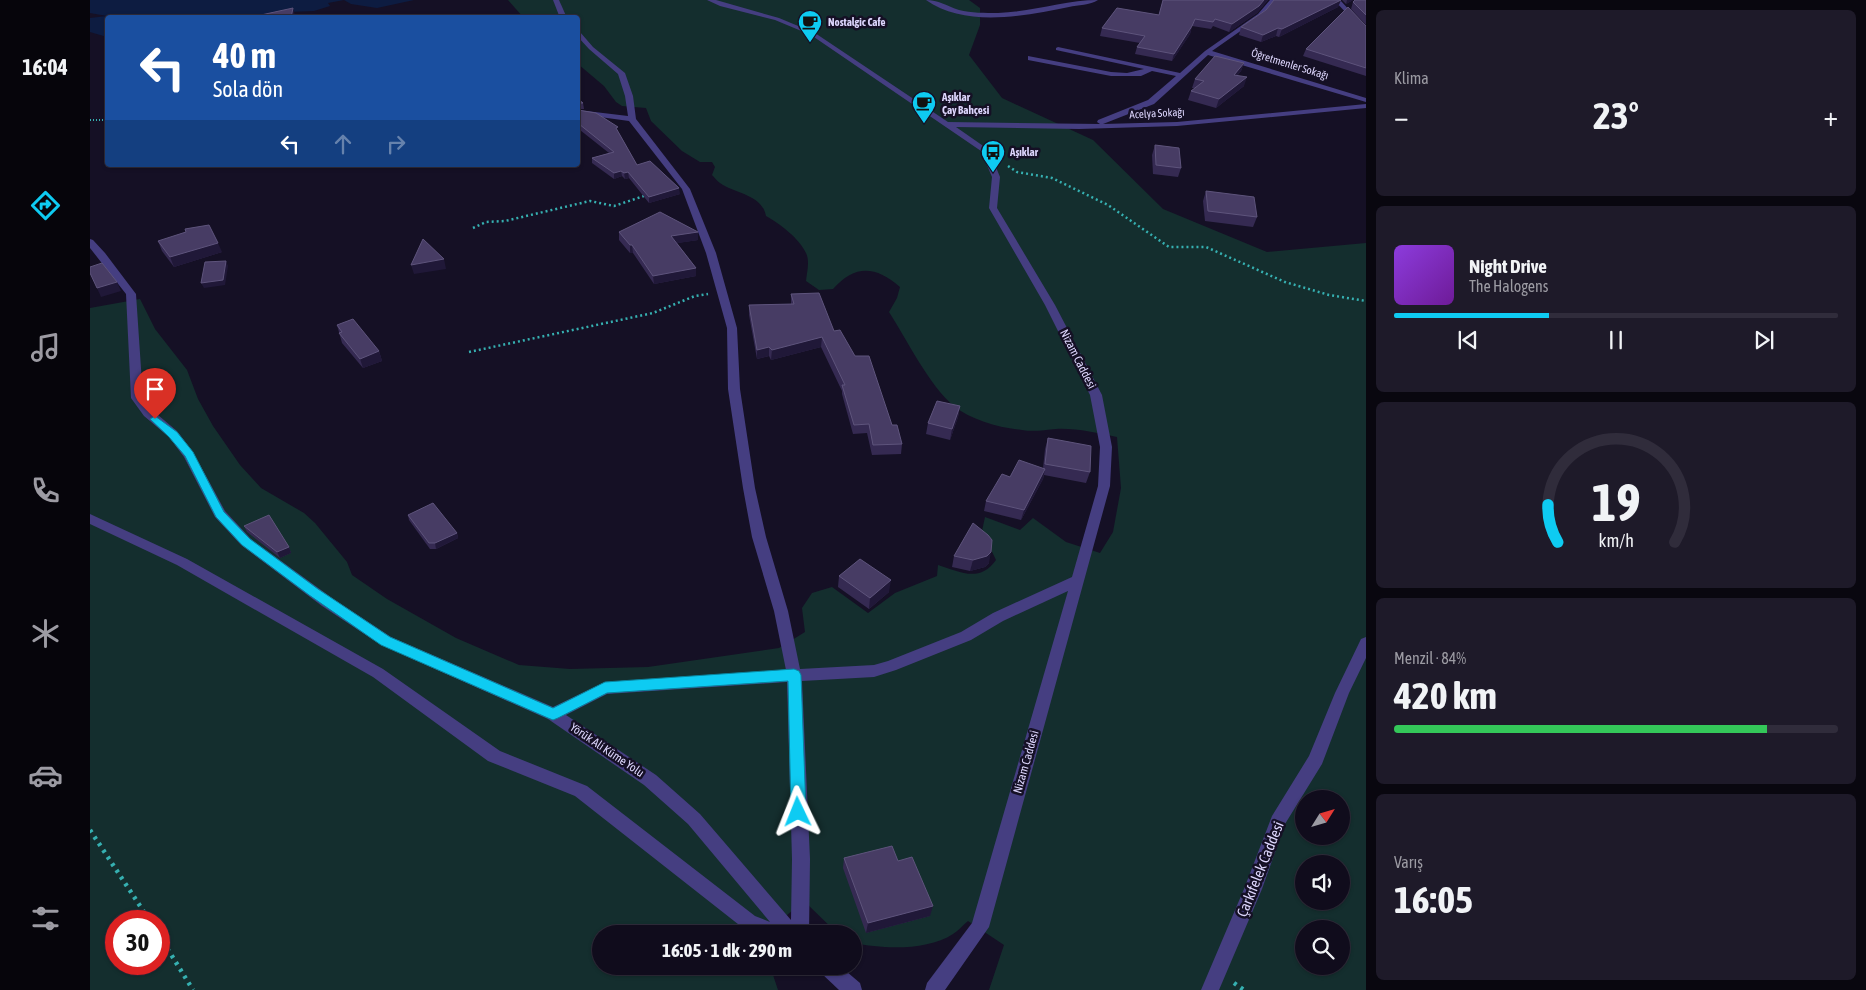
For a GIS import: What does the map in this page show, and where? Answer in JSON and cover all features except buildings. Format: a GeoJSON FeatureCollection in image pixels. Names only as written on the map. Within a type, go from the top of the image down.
{"type":"FeatureCollection","features":[{"type":"Feature","properties":{"kind":"street"},"geometry":{"type":"LineString","coordinates":[[556,0],[563,15]]}},
{"type":"Feature","properties":{"kind":"street"},"geometry":{"type":"LineString","coordinates":[[710,0],[722,5],[777,19],[813,34],[985,150]]}},
{"type":"Feature","properties":{"kind":"street"},"geometry":{"type":"LineString","coordinates":[[929,0],[962,12],[982,15],[1046,10],[1095,0]]}},
{"type":"Feature","properties":{"kind":"street"},"geometry":{"type":"LineString","coordinates":[[1079,127],[1109,120],[1151,102],[1207,52],[1260,16],[1273,0]]}},
{"type":"Feature","properties":{"kind":"street"},"geometry":{"type":"LineString","coordinates":[[1337,0],[1366,32]]}},
{"type":"Feature","properties":{"kind":"street"},"geometry":{"type":"LineString","coordinates":[[580,35],[591,48],[621,73],[630,96],[632,119],[686,189],[711,254],[732,328],[734,389],[749,488],[759,537],[781,611],[794,675],[801,859],[800,925]]}},
{"type":"Feature","properties":{"kind":"street"},"geometry":{"type":"LineString","coordinates":[[1058,49],[1181,75]]}},
{"type":"Feature","properties":{"kind":"street","name":"Öğretmenler Sokağı"},"geometry":{"type":"LineString","coordinates":[[1207,52],[1366,100]]}},
{"type":"Feature","properties":{"kind":"street"},"geometry":{"type":"LineString","coordinates":[[1031,58],[1093,72],[1138,74],[1148,72],[1151,69]]}},
{"type":"Feature","properties":{"kind":"street","name":"Acelya Sokağı"},"geometry":{"type":"LineString","coordinates":[[949,124],[1079,127],[1177,124],[1366,106]]}},
{"type":"Feature","properties":{"kind":"street"},"geometry":{"type":"LineString","coordinates":[[580,112],[632,119]]}},
{"type":"Feature","properties":{"kind":"street","name":"Nizam Caddesi"},"geometry":{"type":"LineString","coordinates":[[934,990],[980,927],[1104,486],[1106,446],[1096,395],[1050,306],[993,208],[996,177],[985,150]]}},
{"type":"Feature","properties":{"kind":"street","name":"Yörük Ali Küme Yolu"},"geometry":{"type":"LineString","coordinates":[[90,242],[131,294],[137,398],[148,413],[173,434],[189,454],[220,514],[246,542],[327,602],[386,641],[553,714],[650,780],[694,819],[784,925]]}},
{"type":"Feature","properties":{"kind":"street"},"geometry":{"type":"LineString","coordinates":[[90,519],[182,562],[378,673],[494,756],[580,791],[749,922],[756,925]]}},
{"type":"Feature","properties":{"kind":"street"},"geometry":{"type":"LineString","coordinates":[[553,714],[605,688],[874,671],[966,636],[998,617],[1078,580]]}},
{"type":"Feature","properties":{"kind":"street","name":"Çarkıfelek Caddesi"},"geometry":{"type":"LineString","coordinates":[[1210,990],[1253,888],[1278,820],[1316,759],[1342,693],[1366,644]]}},
{"type":"Feature","properties":{"kind":"street"},"geometry":{"type":"LineString","coordinates":[[836,975],[853,990]]}},
{"type":"Feature","properties":{"kind":"path"},"geometry":{"type":"LineString","coordinates":[[90,120],[105,120]]}},
{"type":"Feature","properties":{"kind":"path"},"geometry":{"type":"LineString","coordinates":[[985,150],[1017,172],[1052,178],[1108,205],[1170,247],[1206,247],[1285,282],[1329,295],[1366,301]]}},
{"type":"Feature","properties":{"kind":"path"},"geometry":{"type":"LineString","coordinates":[[473,228],[486,222],[504,220],[590,201],[617,205],[650,194]]}},
{"type":"Feature","properties":{"kind":"path"},"geometry":{"type":"LineString","coordinates":[[469,352],[653,313],[695,296],[722,291]]}},
{"type":"Feature","properties":{"kind":"path"},"geometry":{"type":"LineString","coordinates":[[90,830],[143,910]]}},
{"type":"Feature","properties":{"kind":"path"},"geometry":{"type":"LineString","coordinates":[[170,953],[193,990]]}},
{"type":"Feature","properties":{"kind":"green space"},"geometry":{"type":"Polygon","coordinates":[[[508,0],[969,0],[980,8],[980,25],[969,55],[1002,98],[1093,140],[1163,209],[1267,252],[1366,243],[1366,990],[989,990],[1004,945],[968,921],[953,934],[942,940],[918,946],[878,947],[862,944],[862,925],[829,925],[804,901],[775,925],[592,925],[592,975],[773,975],[778,990],[90,990],[90,308],[140,299],[155,329],[187,370],[198,399],[213,426],[240,465],[261,488],[304,513],[315,523],[347,562],[352,575],[387,599],[456,638],[519,665],[570,669],[648,667],[779,648],[805,632],[802,608],[812,593],[832,587],[868,613],[895,593],[937,576],[938,565],[969,574],[976,574],[990,567],[996,560],[982,531],[985,517],[1020,530],[1033,518],[1066,542],[1100,553],[1113,532],[1121,488],[1117,437],[1071,429],[1031,431],[1013,429],[986,422],[961,411],[945,398],[936,387],[889,312],[897,298],[900,287],[882,275],[866,271],[849,275],[833,289],[819,290],[806,281],[808,259],[803,247],[789,232],[766,216],[759,203],[747,195],[726,187],[719,182],[712,175],[715,167],[712,162],[700,162],[682,151],[651,121],[646,108],[622,106],[616,102],[604,86],[580,66],[580,15],[521,15],[508,0]]]}},
{"type":"Feature","properties":{"kind":"water"},"geometry":{"type":"Polygon","coordinates":[[[90,0],[344,0],[328,3],[330,6],[314,11],[272,15],[105,16],[90,13],[90,0]]]}},
{"type":"Feature","properties":{"kind":"water"},"geometry":{"type":"Polygon","coordinates":[[[344,0],[414,0],[377,8],[351,4],[344,0]]]}},
{"type":"Feature","properties":{"kind":"water"},"geometry":{"type":"Polygon","coordinates":[[[105,16],[105,36],[90,32],[90,18],[105,16]]]}},
{"type":"Feature","properties":{"kind":"place","name":"Nostalgic Cafe"},"geometry":{"type":"Point","coordinates":[810,43]}},
{"type":"Feature","properties":{"kind":"place","name":"Aşıklar Çay Bahçesi"},"geometry":{"type":"Point","coordinates":[924,124]}},
{"type":"Feature","properties":{"kind":"place","name":"Aşıklar"},"geometry":{"type":"Point","coordinates":[993,173]}},
{"type":"Feature","properties":{"kind":"route"},"geometry":{"type":"LineString","coordinates":[[155,419],[173,434],[189,454],[220,514],[246,542],[313,592],[386,641],[553,714],[605,688],[794,675],[798,747],[798,812]]}}]}
